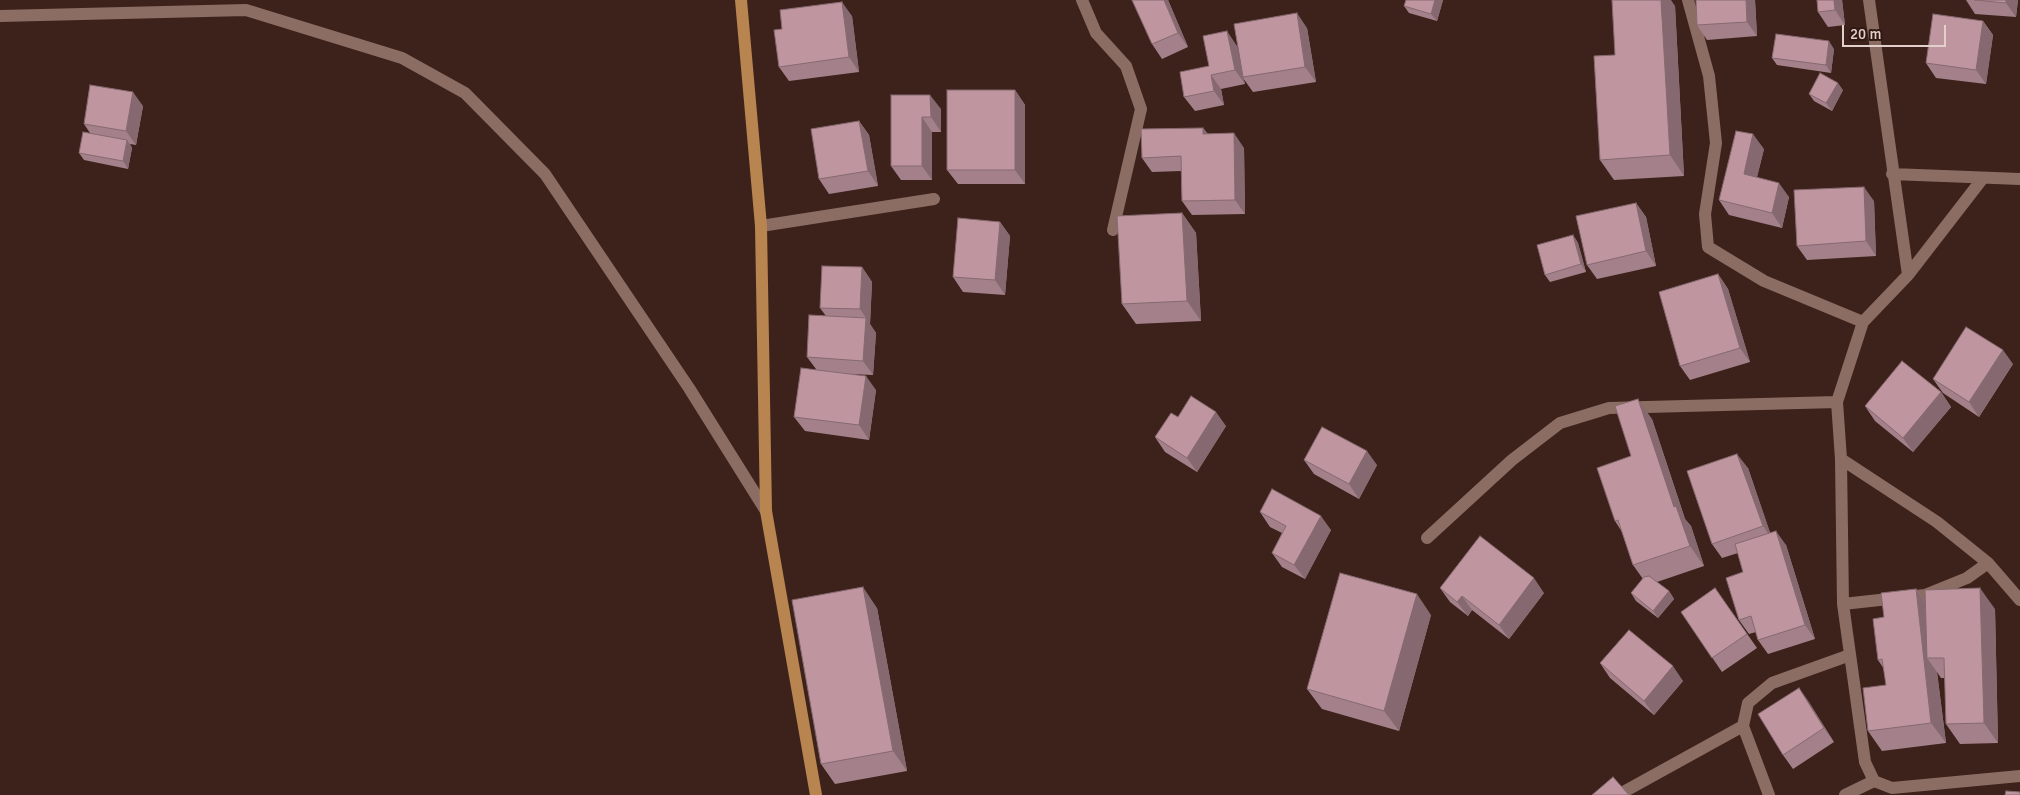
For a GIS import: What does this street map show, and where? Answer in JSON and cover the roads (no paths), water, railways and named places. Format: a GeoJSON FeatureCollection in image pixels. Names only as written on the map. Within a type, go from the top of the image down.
{"type":"FeatureCollection","features":[{"type":"Feature","properties":{"kind":"main road"},"geometry":{"type":"LineString","coordinates":[[740,0],[761,226],[766,511],[816,795]]}},
{"type":"Feature","properties":{"kind":"street"},"geometry":{"type":"LineString","coordinates":[[1082,0],[1096,33],[1126,66],[1141,109],[1113,230]]}},
{"type":"Feature","properties":{"kind":"street"},"geometry":{"type":"LineString","coordinates":[[1688,0],[1709,76],[1716,143],[1705,214],[1708,247],[1764,281],[1863,322]]}},
{"type":"Feature","properties":{"kind":"street"},"geometry":{"type":"LineString","coordinates":[[1869,0],[1892,174],[1908,275]]}},
{"type":"Feature","properties":{"kind":"street"},"geometry":{"type":"LineString","coordinates":[[0,16],[246,10],[402,58],[465,93],[545,174],[689,388],[766,511]]}},
{"type":"Feature","properties":{"kind":"street"},"geometry":{"type":"LineString","coordinates":[[1892,174],[2020,178]]}},
{"type":"Feature","properties":{"kind":"street"},"geometry":{"type":"LineString","coordinates":[[1983,178],[1908,275],[1863,322],[1837,402],[1841,459],[1843,604],[1865,762],[1874,781],[1892,788],[2020,776]]}},
{"type":"Feature","properties":{"kind":"street"},"geometry":{"type":"LineString","coordinates":[[761,226],[934,200]]}},
{"type":"Feature","properties":{"kind":"street"},"geometry":{"type":"LineString","coordinates":[[1427,538],[1512,460],[1560,422],[1609,408],[1837,402]]}},
{"type":"Feature","properties":{"kind":"street"},"geometry":{"type":"LineString","coordinates":[[1841,459],[1937,522],[1988,563],[2020,600]]}},
{"type":"Feature","properties":{"kind":"street"},"geometry":{"type":"LineString","coordinates":[[1843,604],[1925,596],[1967,578],[1988,563]]}},
{"type":"Feature","properties":{"kind":"street"},"geometry":{"type":"LineString","coordinates":[[1769,795],[1743,726],[1748,703],[1772,683],[1850,655]]}},
{"type":"Feature","properties":{"kind":"street"},"geometry":{"type":"LineString","coordinates":[[1618,795],[1743,726]]}},
{"type":"Feature","properties":{"kind":"street"},"geometry":{"type":"LineString","coordinates":[[1845,795],[1874,781]]}}]}
